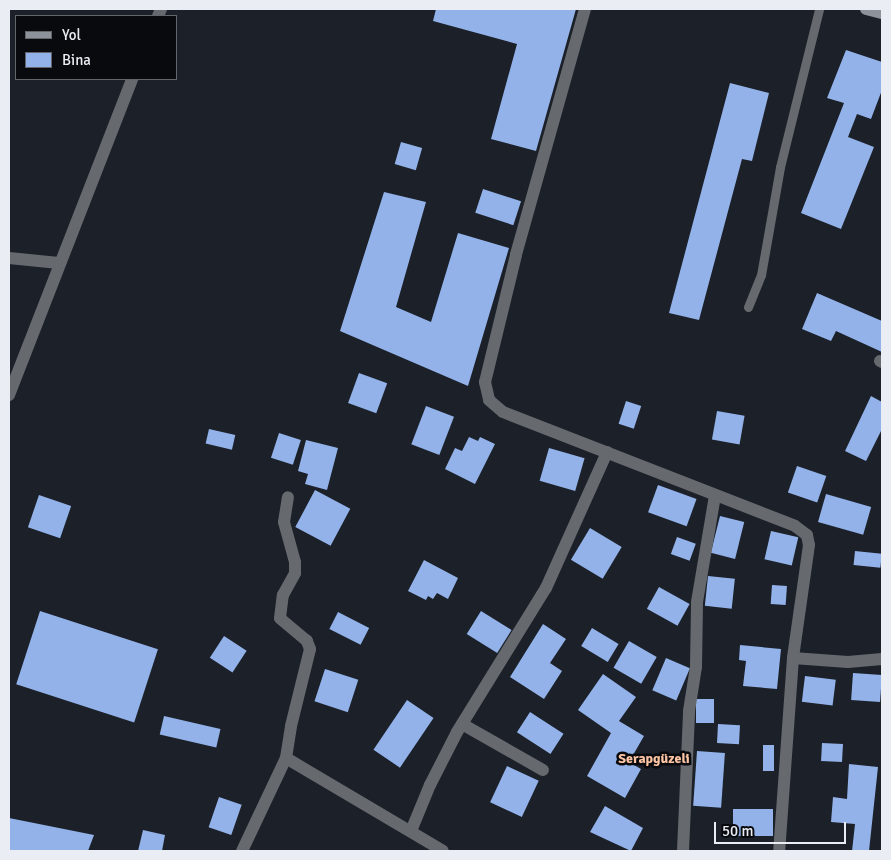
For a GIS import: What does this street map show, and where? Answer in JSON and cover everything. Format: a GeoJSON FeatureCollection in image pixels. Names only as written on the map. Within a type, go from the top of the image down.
{"type":"FeatureCollection","features":[{"type":"Feature","properties":{"kind":"street"},"geometry":{"type":"LineString","coordinates":[[585,9],[516,255],[485,382],[489,400],[503,412],[795,526],[807,535],[809,545],[794,658],[779,851]]}},
{"type":"Feature","properties":{"kind":"street"},"geometry":{"type":"LineString","coordinates":[[866,9],[882,13]]}},
{"type":"Feature","properties":{"kind":"street"},"geometry":{"type":"LineString","coordinates":[[9,396],[58,263],[132,80]]}},
{"type":"Feature","properties":{"kind":"street"},"geometry":{"type":"LineString","coordinates":[[9,258],[58,263]]}},
{"type":"Feature","properties":{"kind":"street"},"geometry":{"type":"LineString","coordinates":[[411,830],[430,785],[462,724],[546,588],[607,452]]}},
{"type":"Feature","properties":{"kind":"street"},"geometry":{"type":"LineString","coordinates":[[683,851],[689,711],[696,667],[696,602],[715,496]]}},
{"type":"Feature","properties":{"kind":"street"},"geometry":{"type":"LineString","coordinates":[[242,851],[286,758],[291,726],[310,649],[307,641],[280,618],[283,596],[294,573],[295,562],[284,522],[288,497]]}},
{"type":"Feature","properties":{"kind":"street"},"geometry":{"type":"LineString","coordinates":[[794,658],[848,662],[882,659]]}},
{"type":"Feature","properties":{"kind":"street"},"geometry":{"type":"LineString","coordinates":[[462,724],[543,770]]}},
{"type":"Feature","properties":{"kind":"street"},"geometry":{"type":"LineString","coordinates":[[286,758],[411,830],[443,851]]}},
{"type":"Feature","properties":{"kind":"lane"},"geometry":{"type":"LineString","coordinates":[[748,307],[761,275],[780,167],[818,9]]}},
{"type":"Feature","properties":{"kind":"building"},"geometry":{"type":"Polygon","coordinates":[[[436,9],[576,9],[536,151],[491,139],[517,44],[433,21],[436,9]]]}},
{"type":"Feature","properties":{"kind":"building"},"geometry":{"type":"Polygon","coordinates":[[[846,50],[882,62],[882,90],[871,119],[857,114],[848,137],[874,147],[841,229],[801,213],[844,103],[827,98],[846,50]]]}},
{"type":"Feature","properties":{"kind":"building"},"geometry":{"type":"Polygon","coordinates":[[[730,83],[769,93],[752,161],[742,159],[699,320],[669,313],[730,83]]]}},
{"type":"Feature","properties":{"kind":"building"},"geometry":{"type":"Polygon","coordinates":[[[401,142],[422,148],[416,170],[395,164],[401,142]]]}},
{"type":"Feature","properties":{"kind":"building"},"geometry":{"type":"Polygon","coordinates":[[[483,189],[521,201],[513,225],[475,213],[483,189]]]}},
{"type":"Feature","properties":{"kind":"building"},"geometry":{"type":"Polygon","coordinates":[[[384,192],[426,202],[396,307],[431,322],[458,233],[509,248],[468,386],[340,331],[384,192]]]}},
{"type":"Feature","properties":{"kind":"building"},"geometry":{"type":"Polygon","coordinates":[[[817,293],[882,321],[882,352],[836,331],[831,341],[802,329],[817,293]]]}},
{"type":"Feature","properties":{"kind":"building"},"geometry":{"type":"Polygon","coordinates":[[[359,373],[387,383],[376,413],[348,403],[359,373]]]}},
{"type":"Feature","properties":{"kind":"building"},"geometry":{"type":"Polygon","coordinates":[[[871,396],[882,402],[882,429],[866,461],[845,451],[871,396]]]}},
{"type":"Feature","properties":{"kind":"building"},"geometry":{"type":"Polygon","coordinates":[[[626,401],[641,406],[634,429],[619,424],[626,401]]]}},
{"type":"Feature","properties":{"kind":"building"},"geometry":{"type":"Polygon","coordinates":[[[426,406],[454,417],[439,455],[411,444],[426,406]]]}},
{"type":"Feature","properties":{"kind":"building"},"geometry":{"type":"Polygon","coordinates":[[[717,411],[745,416],[740,444],[712,440],[717,411]]]}},
{"type":"Feature","properties":{"kind":"building"},"geometry":{"type":"Polygon","coordinates":[[[209,429],[235,435],[232,450],[206,444],[209,429]]]}},
{"type":"Feature","properties":{"kind":"building"},"geometry":{"type":"Polygon","coordinates":[[[279,433],[301,440],[293,465],[271,458],[279,433]]]}},
{"type":"Feature","properties":{"kind":"building"},"geometry":{"type":"Polygon","coordinates":[[[469,437],[478,441],[480,437],[495,444],[475,484],[445,469],[455,448],[462,451],[469,437]]]}},
{"type":"Feature","properties":{"kind":"building"},"geometry":{"type":"Polygon","coordinates":[[[306,440],[338,448],[327,490],[305,484],[308,474],[298,471],[306,440]]]}},
{"type":"Feature","properties":{"kind":"building"},"geometry":{"type":"Polygon","coordinates":[[[549,448],[585,458],[575,491],[540,481],[549,448]]]}},
{"type":"Feature","properties":{"kind":"building"},"geometry":{"type":"Polygon","coordinates":[[[797,466],[826,476],[817,503],[788,492],[797,466]]]}},
{"type":"Feature","properties":{"kind":"building"},"geometry":{"type":"Polygon","coordinates":[[[658,485],[697,499],[687,526],[648,512],[658,485]]]}},
{"type":"Feature","properties":{"kind":"building"},"geometry":{"type":"Polygon","coordinates":[[[315,490],[350,509],[331,546],[295,527],[315,490]]]}},
{"type":"Feature","properties":{"kind":"building"},"geometry":{"type":"Polygon","coordinates":[[[826,494],[871,507],[863,535],[818,522],[826,494]]]}},
{"type":"Feature","properties":{"kind":"building"},"geometry":{"type":"Polygon","coordinates":[[[39,495],[71,506],[60,538],[28,527],[39,495]]]}},
{"type":"Feature","properties":{"kind":"building"},"geometry":{"type":"Polygon","coordinates":[[[720,516],[744,522],[735,559],[711,553],[720,516]]]}},
{"type":"Feature","properties":{"kind":"building"},"geometry":{"type":"Polygon","coordinates":[[[590,528],[622,547],[603,579],[571,560],[590,528]]]}},
{"type":"Feature","properties":{"kind":"building"},"geometry":{"type":"Polygon","coordinates":[[[771,531],[798,537],[792,566],[764,559],[771,531]]]}},
{"type":"Feature","properties":{"kind":"building"},"geometry":{"type":"Polygon","coordinates":[[[677,537],[696,544],[690,561],[671,554],[677,537]]]}},
{"type":"Feature","properties":{"kind":"building"},"geometry":{"type":"Polygon","coordinates":[[[855,551],[882,554],[880,568],[854,565],[855,551]]]}},
{"type":"Feature","properties":{"kind":"building"},"geometry":{"type":"Polygon","coordinates":[[[424,560],[458,578],[448,599],[437,593],[433,599],[428,596],[426,600],[408,591],[424,560]]]}},
{"type":"Feature","properties":{"kind":"building"},"geometry":{"type":"Polygon","coordinates":[[[708,576],[735,579],[732,609],[705,606],[708,576]]]}},
{"type":"Feature","properties":{"kind":"building"},"geometry":{"type":"Polygon","coordinates":[[[772,585],[787,586],[786,605],[771,604],[772,585]]]}},
{"type":"Feature","properties":{"kind":"building"},"geometry":{"type":"Polygon","coordinates":[[[659,587],[690,604],[677,626],[647,609],[659,587]]]}},
{"type":"Feature","properties":{"kind":"building"},"geometry":{"type":"Polygon","coordinates":[[[40,611],[158,649],[134,723],[16,684],[40,611]]]}},
{"type":"Feature","properties":{"kind":"building"},"geometry":{"type":"Polygon","coordinates":[[[481,611],[512,630],[497,653],[467,634],[481,611]]]}},
{"type":"Feature","properties":{"kind":"building"},"geometry":{"type":"Polygon","coordinates":[[[338,612],[369,628],[361,645],[329,629],[338,612]]]}},
{"type":"Feature","properties":{"kind":"building"},"geometry":{"type":"Polygon","coordinates":[[[543,624],[566,639],[550,663],[562,671],[544,699],[510,677],[543,624]]]}},
{"type":"Feature","properties":{"kind":"building"},"geometry":{"type":"Polygon","coordinates":[[[592,628],[619,644],[608,662],[581,646],[592,628]]]}},
{"type":"Feature","properties":{"kind":"building"},"geometry":{"type":"Polygon","coordinates":[[[224,636],[247,651],[232,673],[210,658],[224,636]]]}},
{"type":"Feature","properties":{"kind":"building"},"geometry":{"type":"Polygon","coordinates":[[[629,641],[657,657],[641,684],[614,668],[629,641]]]}},
{"type":"Feature","properties":{"kind":"building"},"geometry":{"type":"Polygon","coordinates":[[[740,645],[781,649],[777,689],[743,686],[746,661],[739,660],[740,645]]]}},
{"type":"Feature","properties":{"kind":"building"},"geometry":{"type":"Polygon","coordinates":[[[666,658],[690,668],[676,700],[652,690],[666,658]]]}},
{"type":"Feature","properties":{"kind":"building"},"geometry":{"type":"Polygon","coordinates":[[[325,669],[358,680],[348,712],[314,701],[325,669]]]}},
{"type":"Feature","properties":{"kind":"building"},"geometry":{"type":"Polygon","coordinates":[[[853,673],[882,675],[880,702],[851,700],[853,673]]]}},
{"type":"Feature","properties":{"kind":"building"},"geometry":{"type":"Polygon","coordinates":[[[603,674],[636,697],[619,721],[644,736],[629,762],[641,769],[625,798],[587,776],[611,733],[578,710],[603,674]]]}},
{"type":"Feature","properties":{"kind":"building"},"geometry":{"type":"Polygon","coordinates":[[[805,676],[836,680],[833,706],[802,702],[805,676]]]}},
{"type":"Feature","properties":{"kind":"building"},"geometry":{"type":"Polygon","coordinates":[[[696,699],[714,699],[714,723],[696,723],[696,699]]]}},
{"type":"Feature","properties":{"kind":"building"},"geometry":{"type":"Polygon","coordinates":[[[407,700],[434,718],[400,768],[373,750],[407,700]]]}},
{"type":"Feature","properties":{"kind":"building"},"geometry":{"type":"Polygon","coordinates":[[[530,712],[564,734],[550,754],[517,732],[530,712]]]}},
{"type":"Feature","properties":{"kind":"building"},"geometry":{"type":"Polygon","coordinates":[[[164,716],[221,729],[216,748],[160,735],[164,716]]]}},
{"type":"Feature","properties":{"kind":"building"},"geometry":{"type":"Polygon","coordinates":[[[718,724],[740,725],[739,744],[717,743],[718,724]]]}},
{"type":"Feature","properties":{"kind":"building"},"geometry":{"type":"Polygon","coordinates":[[[822,743],[843,744],[842,762],[821,761],[822,743]]]}},
{"type":"Feature","properties":{"kind":"building"},"geometry":{"type":"Polygon","coordinates":[[[763,745],[774,745],[774,771],[763,771],[763,745]]]}},
{"type":"Feature","properties":{"kind":"building"},"geometry":{"type":"Polygon","coordinates":[[[697,751],[725,753],[721,808],[693,806],[697,751]]]}},
{"type":"Feature","properties":{"kind":"building"},"geometry":{"type":"Polygon","coordinates":[[[849,764],[878,767],[869,851],[852,851],[855,824],[831,822],[833,797],[847,799],[849,764]]]}},
{"type":"Feature","properties":{"kind":"building"},"geometry":{"type":"Polygon","coordinates":[[[507,766],[539,781],[522,817],[490,802],[507,766]]]}},
{"type":"Feature","properties":{"kind":"building"},"geometry":{"type":"Polygon","coordinates":[[[219,797],[242,805],[231,835],[209,827],[219,797]]]}},
{"type":"Feature","properties":{"kind":"building"},"geometry":{"type":"Polygon","coordinates":[[[605,806],[643,828],[631,851],[590,832],[605,806]]]}},
{"type":"Feature","properties":{"kind":"building"},"geometry":{"type":"Polygon","coordinates":[[[733,809],[773,809],[773,836],[733,836],[733,809]]]}},
{"type":"Feature","properties":{"kind":"building"},"geometry":{"type":"Polygon","coordinates":[[[9,818],[94,835],[88,851],[9,851],[9,818]]]}},
{"type":"Feature","properties":{"kind":"building"},"geometry":{"type":"Polygon","coordinates":[[[143,830],[165,835],[162,851],[138,851],[143,830]]]}},
{"type":"Feature","properties":{"kind":"district","name":"Serapgüzeli"},"geometry":{"type":"Point","coordinates":[654,759]}}]}
